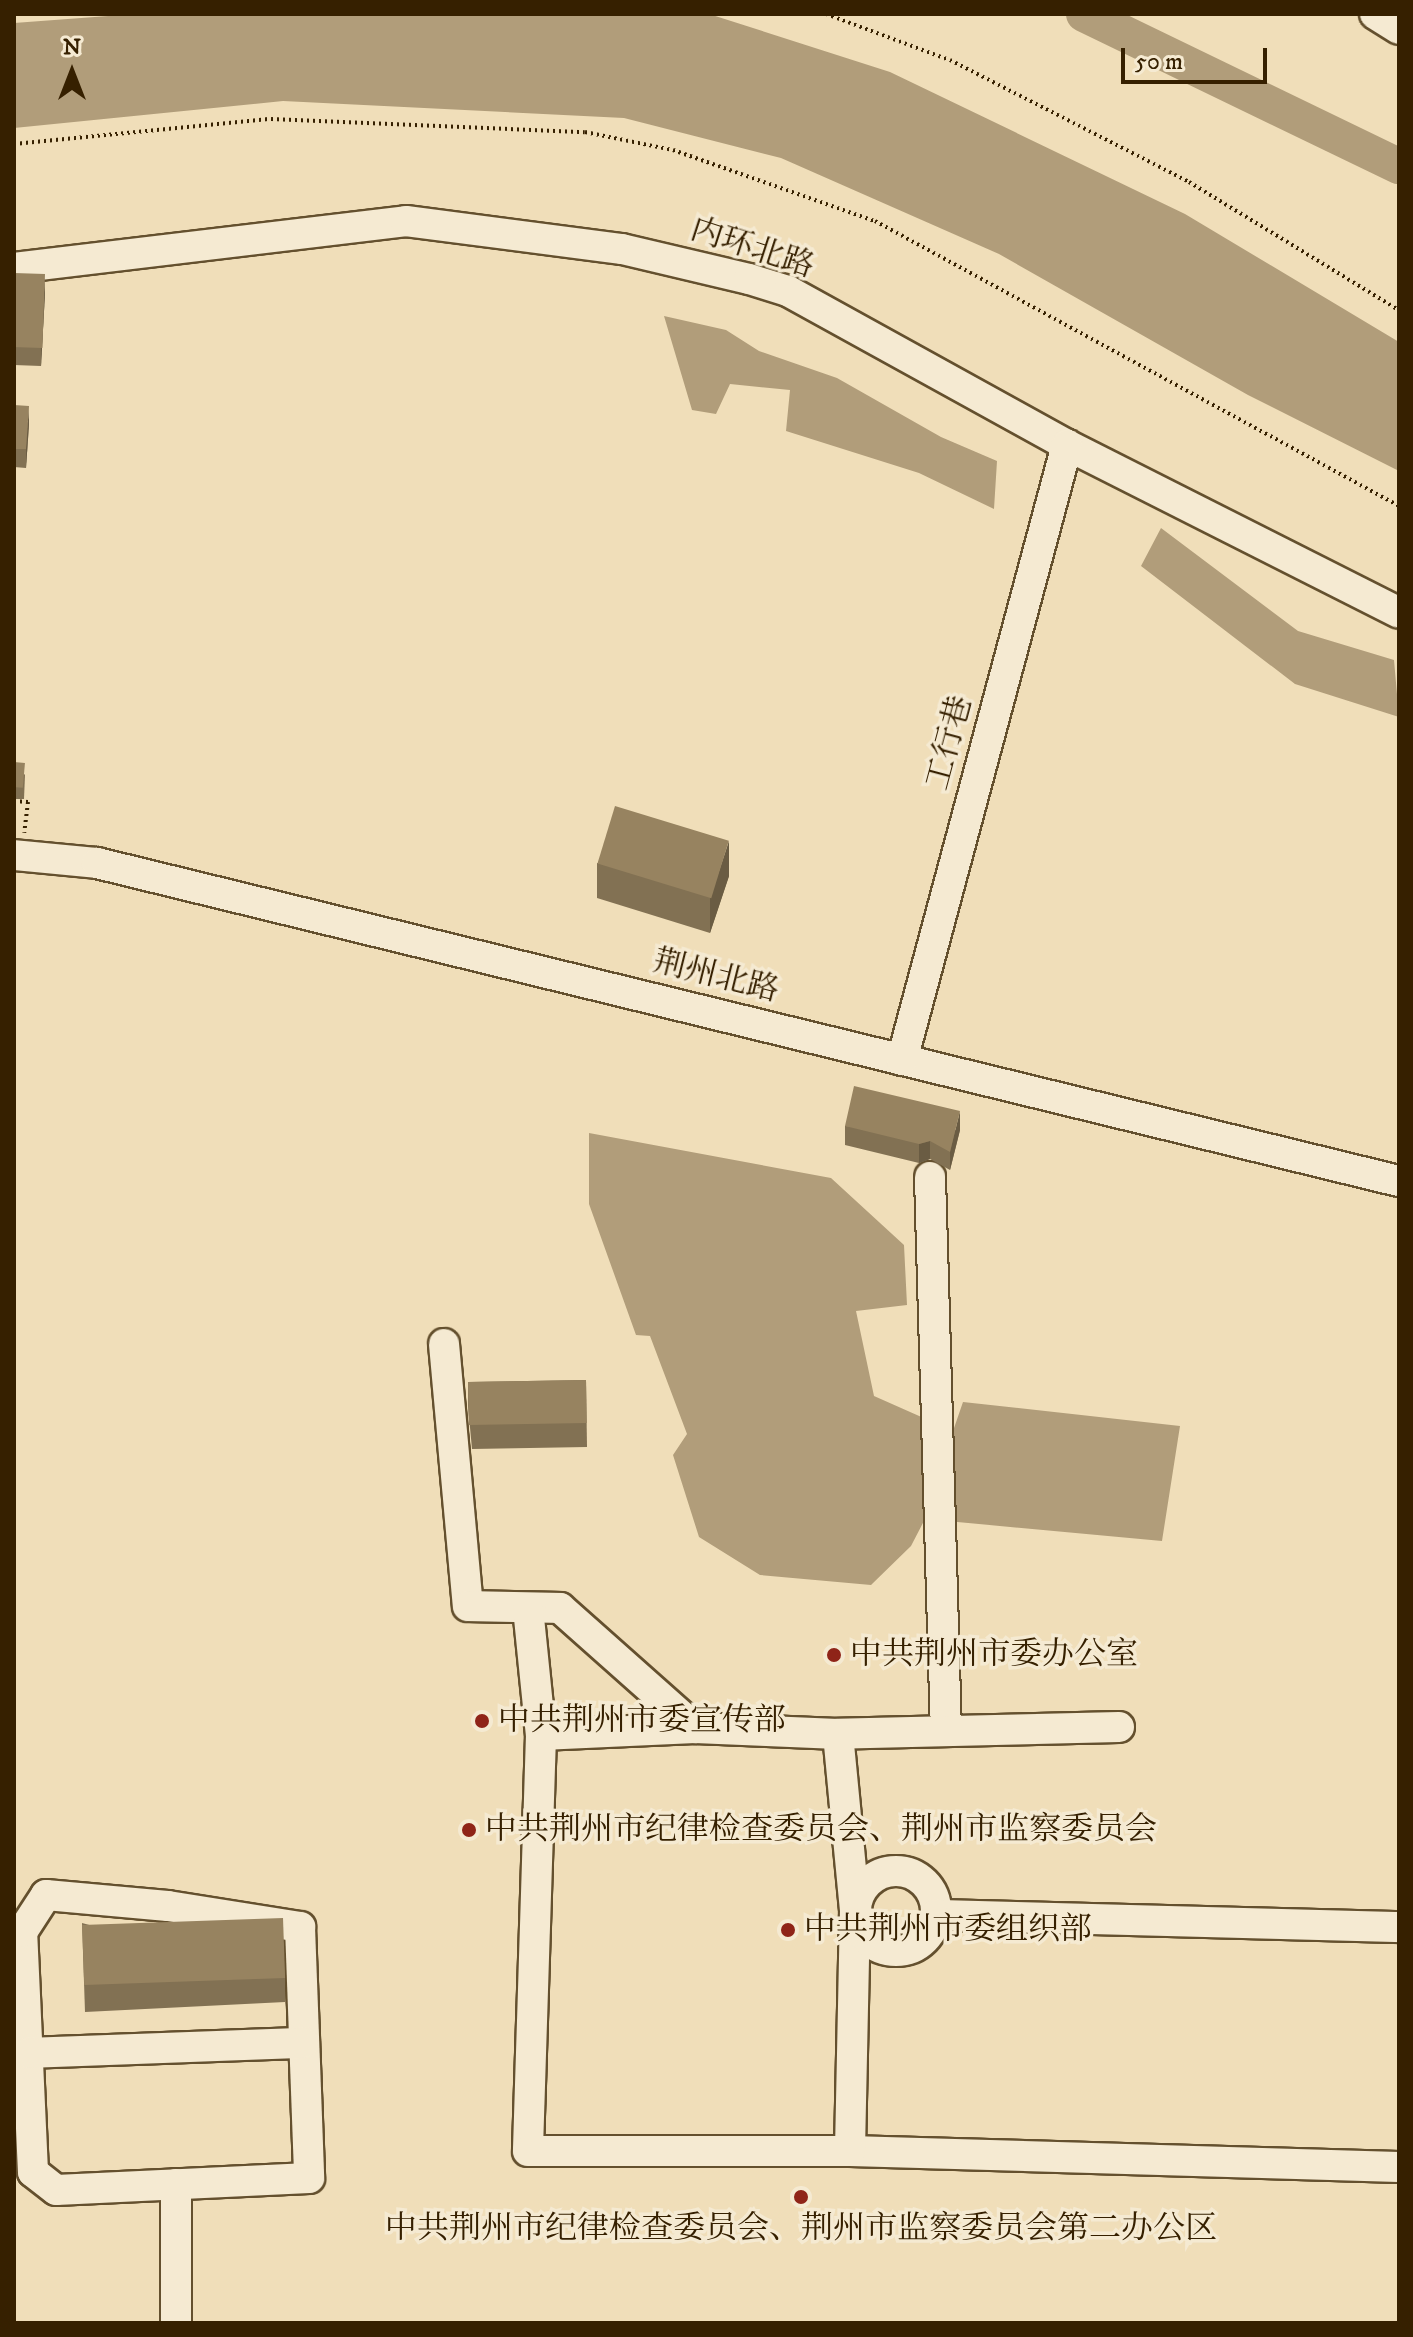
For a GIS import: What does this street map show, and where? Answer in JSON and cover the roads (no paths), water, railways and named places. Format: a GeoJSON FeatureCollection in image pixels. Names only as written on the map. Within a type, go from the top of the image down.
{"type":"FeatureCollection","features":[{"type":"Feature","properties":{"kind":"street"},"geometry":{"type":"LineString","coordinates":[[1375,14],[1399,29]]}},
{"type":"Feature","properties":{"kind":"street","name":"内环北路"},"geometry":{"type":"LineString","coordinates":[[14,268],[406,221],[622,249],[788,291],[1067,445],[1399,613]]}},
{"type":"Feature","properties":{"kind":"street","name":"工行巷"},"geometry":{"type":"LineString","coordinates":[[902,1060],[1067,445]]}},
{"type":"Feature","properties":{"kind":"street","name":"荆州北路"},"geometry":{"type":"LineString","coordinates":[[18,855],[97,863],[1399,1181]]}},
{"type":"Feature","properties":{"kind":"street"},"geometry":{"type":"LineString","coordinates":[[930,1177],[946,1731]]}},
{"type":"Feature","properties":{"kind":"street"},"geometry":{"type":"LineString","coordinates":[[444,1344],[468,1606],[560,1608],[695,1728]]}},
{"type":"Feature","properties":{"kind":"street"},"geometry":{"type":"LineString","coordinates":[[528,1608],[541,1735],[528,2151],[850,2151],[1399,2167]]}},
{"type":"Feature","properties":{"kind":"street"},"geometry":{"type":"LineString","coordinates":[[541,1735],[695,1728],[838,1734],[1119,1727]]}},
{"type":"Feature","properties":{"kind":"street"},"geometry":{"type":"LineString","coordinates":[[838,1734],[855,1911],[850,2151]]}},
{"type":"Feature","properties":{"kind":"street"},"geometry":{"type":"LineString","coordinates":[[898,1871],[911,1873],[931,1890],[936,1915],[924,1939],[900,1951],[887,1950],[864,1936],[855,1911],[863,1886],[873,1877],[898,1871]]}},
{"type":"Feature","properties":{"kind":"street"},"geometry":{"type":"LineString","coordinates":[[46,1895],[168,1906],[300,1927],[304,2043],[309,2178],[56,2190],[33,2172],[22,1932],[46,1895]]}},
{"type":"Feature","properties":{"kind":"street"},"geometry":{"type":"LineString","coordinates":[[936,1915],[1399,1927]]}},
{"type":"Feature","properties":{"kind":"street"},"geometry":{"type":"LineString","coordinates":[[28,2053],[304,2043]]}},
{"type":"Feature","properties":{"kind":"street"},"geometry":{"type":"LineString","coordinates":[[176,2184],[176,2323]]}},
{"type":"Feature","properties":{"kind":"waterway"},"geometry":{"type":"LineString","coordinates":[[1084,14],[1399,166]]}},
{"type":"Feature","properties":{"kind":"place","name":"中共荆州市委办公室"},"geometry":{"type":"Point","coordinates":[834,1655]}},
{"type":"Feature","properties":{"kind":"place","name":"中共荆州市委宣传部"},"geometry":{"type":"Point","coordinates":[482,1721]}},
{"type":"Feature","properties":{"kind":"place","name":"中共荆州市纪律检查委员会、荆州市监察委员会"},"geometry":{"type":"Point","coordinates":[469,1830]}},
{"type":"Feature","properties":{"kind":"place","name":"中共荆州市委组织部"},"geometry":{"type":"Point","coordinates":[788,1930]}},
{"type":"Feature","properties":{"kind":"place","name":"中共荆州市纪律检查委员会、荆州市监察委员会第二办公区"},"geometry":{"type":"Point","coordinates":[801,2197]}}]}
